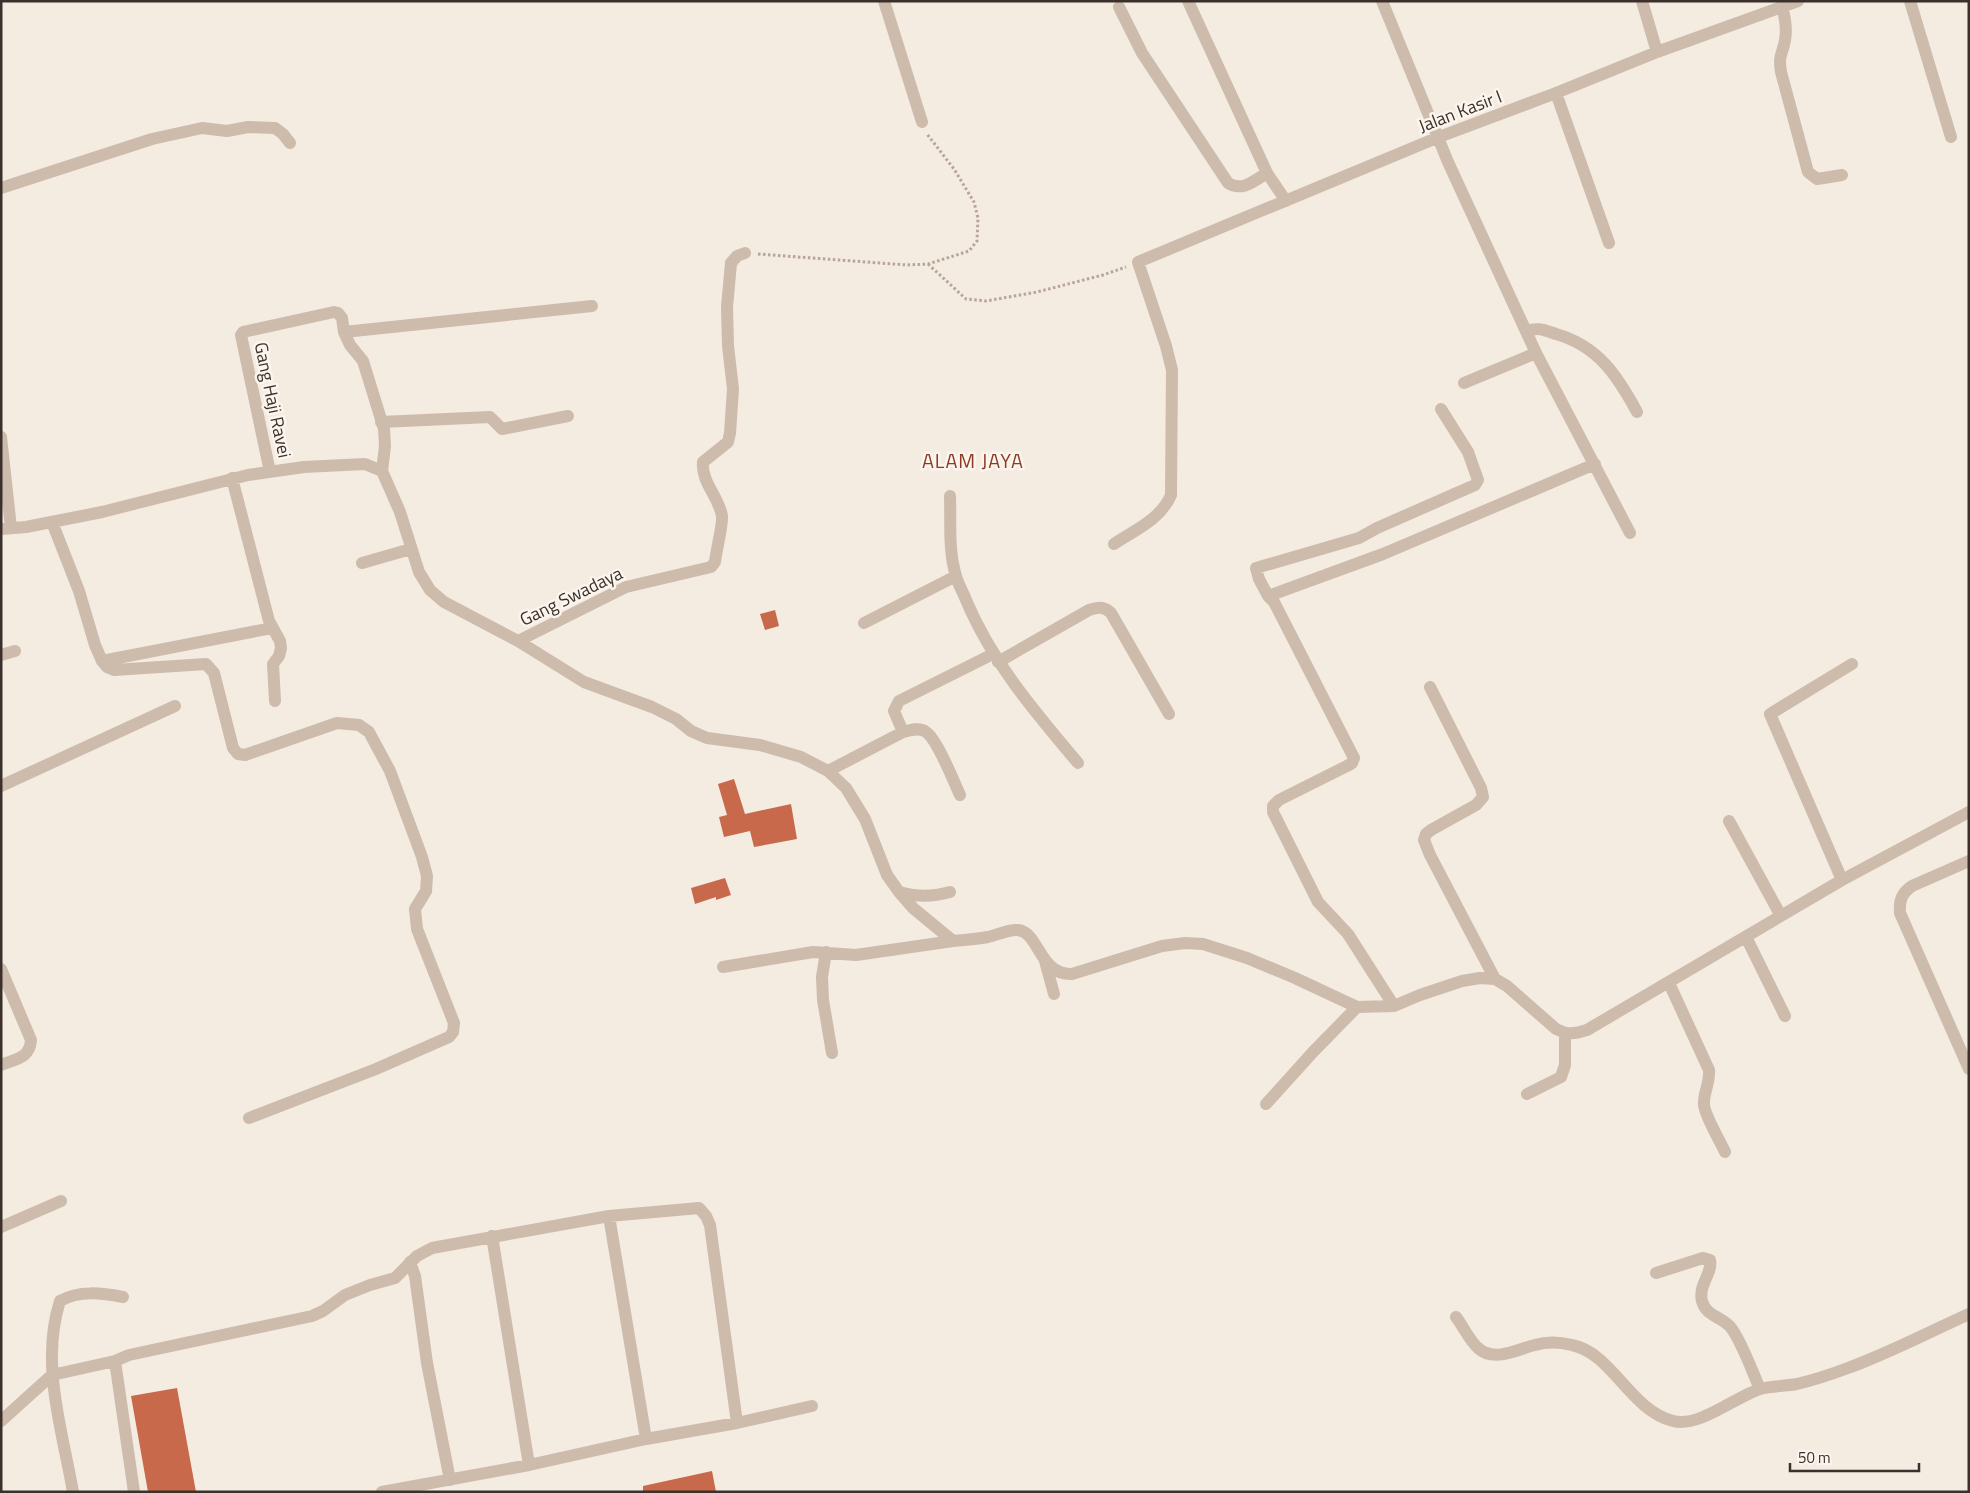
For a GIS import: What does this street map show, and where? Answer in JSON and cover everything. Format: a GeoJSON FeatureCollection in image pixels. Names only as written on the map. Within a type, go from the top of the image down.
{"type":"FeatureCollection","features":[{"type":"Feature","properties":{"kind":"street"},"geometry":{"type":"LineString","coordinates":[[884,1],[922,122]]}},
{"type":"Feature","properties":{"kind":"street"},"geometry":{"type":"LineString","coordinates":[[1188,1],[1268,173],[1286,201]]}},
{"type":"Feature","properties":{"kind":"street"},"geometry":{"type":"LineString","coordinates":[[1382,1],[1448,162],[1536,353],[1630,533]]}},
{"type":"Feature","properties":{"kind":"street"},"geometry":{"type":"LineString","coordinates":[[1642,1],[1657,52]]}},
{"type":"Feature","properties":{"kind":"street","name":"Jalan Kasir I"},"geometry":{"type":"LineString","coordinates":[[1138,262],[1439,137],[1556,93],[1657,52],[1798,1]]}},
{"type":"Feature","properties":{"kind":"street"},"geometry":{"type":"LineString","coordinates":[[1910,1],[1951,136]]}},
{"type":"Feature","properties":{"kind":"street"},"geometry":{"type":"LineString","coordinates":[[1119,7],[1142,53],[1228,183],[1235,187],[1243,187],[1268,173]]}},
{"type":"Feature","properties":{"kind":"street"},"geometry":{"type":"LineString","coordinates":[[1782,7],[1785,16],[1785,41],[1779,60],[1780,72],[1808,172],[1817,179],[1842,175]]}},
{"type":"Feature","properties":{"kind":"street"},"geometry":{"type":"LineString","coordinates":[[1556,93],[1609,243]]}},
{"type":"Feature","properties":{"kind":"street"},"geometry":{"type":"LineString","coordinates":[[1,188],[152,139],[202,128],[227,131],[248,127],[275,128],[290,143]]}},
{"type":"Feature","properties":{"kind":"street","name":"Gang Swadaya"},"geometry":{"type":"LineString","coordinates":[[518,641],[614,592],[640,583],[711,567],[715,562],[722,517],[702,470],[703,462],[728,442],[730,433],[733,389],[728,346],[727,307],[732,263],[737,256],[745,253]]}},
{"type":"Feature","properties":{"kind":"street"},"geometry":{"type":"LineString","coordinates":[[1114,544],[1157,516],[1166,505],[1170,495],[1172,370],[1138,262]]}},
{"type":"Feature","properties":{"kind":"street"},"geometry":{"type":"LineString","coordinates":[[344,332],[592,306]]}},
{"type":"Feature","properties":{"kind":"street","name":"Gang Haji Ravei"},"geometry":{"type":"LineString","coordinates":[[270,472],[241,335],[243,332],[334,312],[338,313],[342,318],[344,332],[350,345],[363,361],[382,422],[385,446],[382,471]]}},
{"type":"Feature","properties":{"kind":"street"},"geometry":{"type":"LineString","coordinates":[[1527,331],[1537,328],[1572,338],[1596,353],[1621,382],[1637,412]]}},
{"type":"Feature","properties":{"kind":"street"},"geometry":{"type":"LineString","coordinates":[[1464,383],[1536,353]]}},
{"type":"Feature","properties":{"kind":"street"},"geometry":{"type":"LineString","coordinates":[[1394,1006],[1348,934],[1318,902],[1274,812],[1273,806],[1279,800],[1347,766],[1352,763],[1354,758],[1274,602],[1268,596],[1259,579],[1256,568],[1359,538],[1377,528],[1476,485],[1478,480],[1468,452],[1441,409]]}},
{"type":"Feature","properties":{"kind":"street"},"geometry":{"type":"LineString","coordinates":[[382,422],[490,416],[502,429],[568,416]]}},
{"type":"Feature","properties":{"kind":"street"},"geometry":{"type":"LineString","coordinates":[[1,437],[6,528],[26,527],[102,512],[232,478],[270,472],[304,467],[365,464],[382,471],[400,512],[419,572],[430,590],[444,602],[518,641],[584,682],[652,706],[707,738],[760,745],[801,758],[828,772],[846,788],[865,819],[887,874],[899,892],[913,908],[953,941]]}},
{"type":"Feature","properties":{"kind":"street"},"geometry":{"type":"LineString","coordinates":[[1268,596],[1383,554],[1595,464]]}},
{"type":"Feature","properties":{"kind":"street"},"geometry":{"type":"LineString","coordinates":[[232,478],[272,628],[280,641],[281,648],[273,664],[275,702]]}},
{"type":"Feature","properties":{"kind":"street"},"geometry":{"type":"LineString","coordinates":[[950,496],[951,549],[956,576],[974,620],[995,658],[1041,719],[1078,763]]}},
{"type":"Feature","properties":{"kind":"street"},"geometry":{"type":"LineString","coordinates":[[52,522],[79,592],[95,645],[102,661],[107,667],[114,670],[206,664],[214,673],[233,748],[238,754],[245,755],[269,748],[337,723],[359,725],[369,732],[390,771],[422,857],[427,876],[426,892],[415,909],[414,914],[417,929],[454,1023],[453,1032],[449,1037],[376,1069],[249,1118]]}},
{"type":"Feature","properties":{"kind":"street"},"geometry":{"type":"LineString","coordinates":[[362,563],[411,549]]}},
{"type":"Feature","properties":{"kind":"street"},"geometry":{"type":"LineString","coordinates":[[864,623],[956,576]]}},
{"type":"Feature","properties":{"kind":"street"},"geometry":{"type":"LineString","coordinates":[[903,732],[894,711],[899,701],[995,658],[1089,610],[1100,607],[1106,608],[1111,613],[1169,714]]}},
{"type":"Feature","properties":{"kind":"street"},"geometry":{"type":"LineString","coordinates":[[102,661],[272,628]]}},
{"type":"Feature","properties":{"kind":"street"},"geometry":{"type":"LineString","coordinates":[[1,655],[15,651]]}},
{"type":"Feature","properties":{"kind":"street"},"geometry":{"type":"LineString","coordinates":[[1842,880],[1770,714],[1852,664]]}},
{"type":"Feature","properties":{"kind":"street"},"geometry":{"type":"LineString","coordinates":[[1430,687],[1481,788],[1483,797],[1476,805],[1431,830],[1426,834],[1424,840],[1494,979]]}},
{"type":"Feature","properties":{"kind":"street"},"geometry":{"type":"LineString","coordinates":[[1,786],[175,706]]}},
{"type":"Feature","properties":{"kind":"street"},"geometry":{"type":"LineString","coordinates":[[828,772],[903,732],[917,729],[926,731],[933,739],[960,795]]}},
{"type":"Feature","properties":{"kind":"street"},"geometry":{"type":"LineString","coordinates":[[723,967],[813,952],[856,955],[988,937],[1018,930],[1028,936],[1044,959],[1058,972],[1072,974],[1162,946],[1185,943],[1203,944],[1295,978],[1357,1007],[1394,1006],[1462,981],[1480,978],[1494,979],[1506,986],[1556,1028],[1565,1034],[1574,1034],[1587,1030],[1669,983],[1842,880],[1969,812]]}},
{"type":"Feature","properties":{"kind":"street"},"geometry":{"type":"LineString","coordinates":[[1729,821],[1781,916]]}},
{"type":"Feature","properties":{"kind":"street"},"geometry":{"type":"LineString","coordinates":[[1969,861],[1912,886],[1905,891],[1899,904],[1900,913],[1969,1069]]}},
{"type":"Feature","properties":{"kind":"street"},"geometry":{"type":"LineString","coordinates":[[899,892],[922,897],[950,892]]}},
{"type":"Feature","properties":{"kind":"street"},"geometry":{"type":"LineString","coordinates":[[1746,937],[1785,1016]]}},
{"type":"Feature","properties":{"kind":"street"},"geometry":{"type":"LineString","coordinates":[[826,952],[822,978],[823,1000],[832,1053]]}},
{"type":"Feature","properties":{"kind":"street"},"geometry":{"type":"LineString","coordinates":[[1044,959],[1054,994]]}},
{"type":"Feature","properties":{"kind":"street"},"geometry":{"type":"LineString","coordinates":[[1,969],[31,1040],[27,1054],[1,1065]]}},
{"type":"Feature","properties":{"kind":"street"},"geometry":{"type":"LineString","coordinates":[[1669,983],[1709,1070],[1710,1081],[1705,1094],[1704,1106],[1725,1152]]}},
{"type":"Feature","properties":{"kind":"street"},"geometry":{"type":"LineString","coordinates":[[1266,1104],[1357,1007]]}},
{"type":"Feature","properties":{"kind":"street"},"geometry":{"type":"LineString","coordinates":[[1527,1094],[1561,1078],[1565,1065],[1565,1034]]}},
{"type":"Feature","properties":{"kind":"street"},"geometry":{"type":"LineString","coordinates":[[1,1227],[60,1201]]}},
{"type":"Feature","properties":{"kind":"street"},"geometry":{"type":"LineString","coordinates":[[1,1420],[52,1376],[115,1361],[129,1355],[312,1316],[323,1311],[345,1295],[395,1278],[410,1262],[432,1248],[609,1216],[699,1208],[706,1216],[710,1225],[737,1423]]}},
{"type":"Feature","properties":{"kind":"street"},"geometry":{"type":"LineString","coordinates":[[609,1216],[646,1439]]}},
{"type":"Feature","properties":{"kind":"street"},"geometry":{"type":"LineString","coordinates":[[492,1236],[529,1465]]}},
{"type":"Feature","properties":{"kind":"street"},"geometry":{"type":"LineString","coordinates":[[1656,1273],[1703,1258],[1710,1260],[1710,1270],[1703,1282],[1701,1292],[1702,1302],[1706,1310],[1732,1328],[1760,1389]]}},
{"type":"Feature","properties":{"kind":"street"},"geometry":{"type":"LineString","coordinates":[[410,1262],[414,1276],[427,1363],[450,1480]]}},
{"type":"Feature","properties":{"kind":"street"},"geometry":{"type":"LineString","coordinates":[[73,1492],[52,1376],[50,1355],[53,1321],[60,1301],[69,1296],[78,1293],[107,1294],[123,1297]]}},
{"type":"Feature","properties":{"kind":"street"},"geometry":{"type":"LineString","coordinates":[[1456,1317],[1478,1348],[1486,1353],[1501,1355],[1536,1344],[1554,1342],[1582,1347],[1606,1365],[1634,1397],[1655,1414],[1674,1422],[1689,1421],[1717,1411],[1760,1389],[1798,1384],[1848,1368],[1969,1314]]}},
{"type":"Feature","properties":{"kind":"street"},"geometry":{"type":"LineString","coordinates":[[115,1361],[134,1492]]}},
{"type":"Feature","properties":{"kind":"street"},"geometry":{"type":"LineString","coordinates":[[382,1492],[529,1465],[646,1439],[737,1423],[812,1406]]}},
{"type":"Feature","properties":{"kind":"path"},"geometry":{"type":"LineString","coordinates":[[745,253],[886,264],[928,264],[970,251],[977,241],[978,218],[974,202],[967,188],[928,137],[922,122]]}},
{"type":"Feature","properties":{"kind":"path"},"geometry":{"type":"LineString","coordinates":[[928,264],[966,299],[986,301],[1037,292],[1103,275],[1138,262]]}},
{"type":"Feature","properties":{"kind":"building"},"geometry":{"type":"Polygon","coordinates":[[[775,610],[779,626],[765,630],[760,614],[775,610]]]}},
{"type":"Feature","properties":{"kind":"building"},"geometry":{"type":"Polygon","coordinates":[[[734,779],[745,814],[791,804],[797,839],[754,847],[750,831],[724,837],[719,817],[727,815],[718,784],[734,779]]]}},
{"type":"Feature","properties":{"kind":"building"},"geometry":{"type":"Polygon","coordinates":[[[725,878],[731,895],[716,900],[716,897],[695,904],[691,888],[725,878]]]}},
{"type":"Feature","properties":{"kind":"building"},"geometry":{"type":"Polygon","coordinates":[[[177,1388],[196,1492],[148,1492],[131,1396],[177,1388]]]}},
{"type":"Feature","properties":{"kind":"building"},"geometry":{"type":"Polygon","coordinates":[[[712,1471],[716,1492],[643,1492],[643,1486],[712,1471]]]}},
{"type":"Feature","properties":{"kind":"district","name":"ALAM JAYA"},"geometry":{"type":"Point","coordinates":[973,460]}}]}
